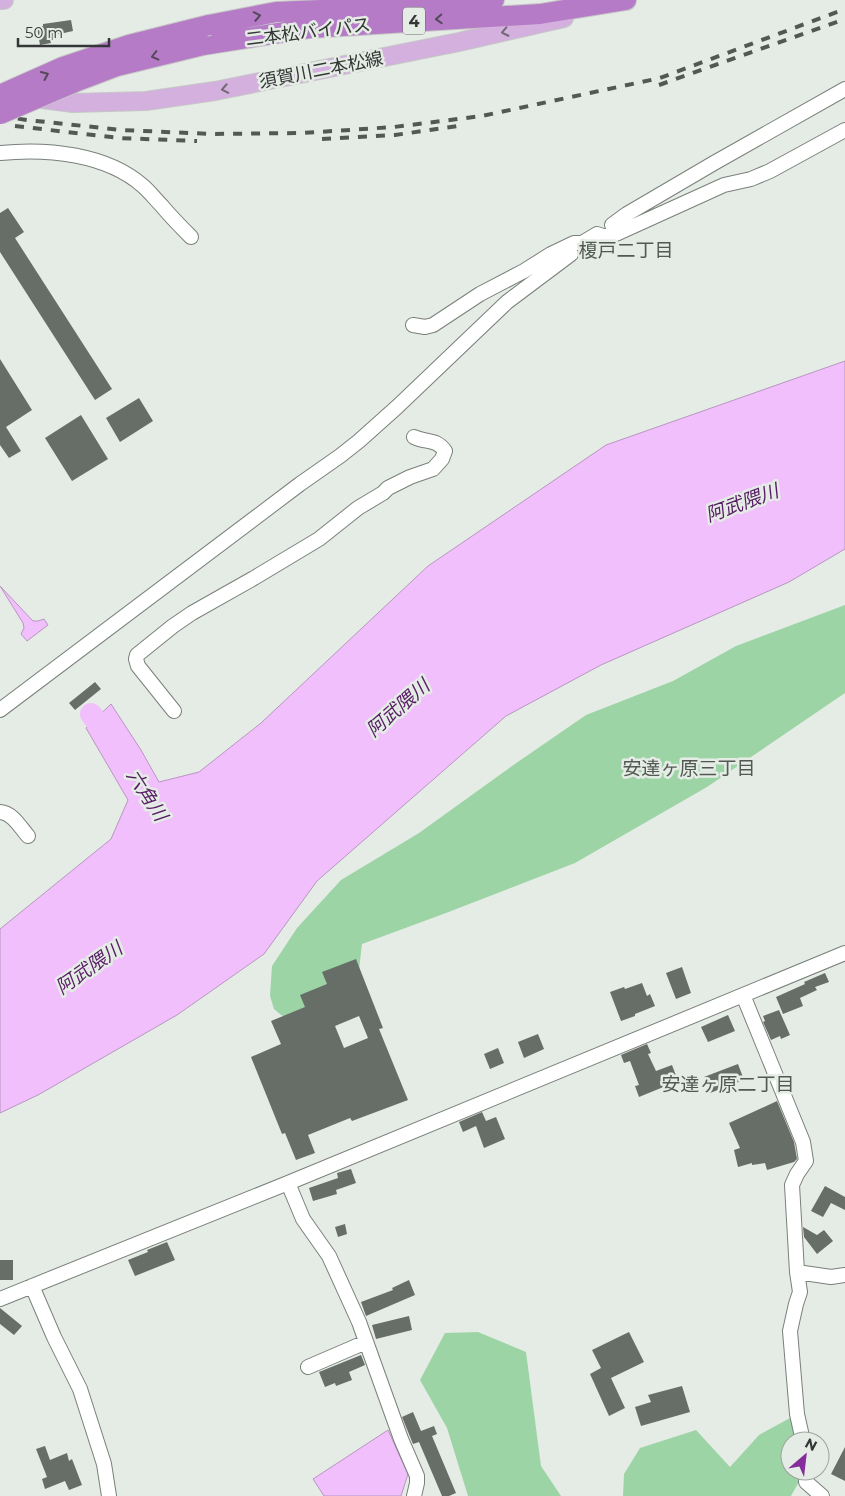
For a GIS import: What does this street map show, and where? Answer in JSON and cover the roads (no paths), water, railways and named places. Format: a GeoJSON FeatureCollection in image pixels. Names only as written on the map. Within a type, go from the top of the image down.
{"type":"FeatureCollection","features":[{"type":"Feature","properties":{"kind":"highway","name":"二本松バイパス"},"geometry":{"type":"LineString","coordinates":[[0,94],[63,67],[129,45],[209,25],[276,12],[494,0]]}},
{"type":"Feature","properties":{"kind":"highway","name":"二本松バイパス"},"geometry":{"type":"LineString","coordinates":[[0,114],[74,82],[117,66],[203,46],[310,28],[540,14],[626,0]]}},
{"type":"Feature","properties":{"kind":"main road","name":"須賀川二本松線"},"geometry":{"type":"LineString","coordinates":[[0,94],[73,102],[146,101],[215,91],[449,44],[637,0]]}},
{"type":"Feature","properties":{"kind":"street"},"geometry":{"type":"LineString","coordinates":[[612,225],[627,214],[714,163],[845,89]]}},
{"type":"Feature","properties":{"kind":"street"},"geometry":{"type":"LineString","coordinates":[[412,325],[433,325],[480,294],[563,247],[574,243],[582,243],[597,234],[603,236],[616,234],[724,185],[750,179],[770,171],[845,130]]}},
{"type":"Feature","properties":{"kind":"street"},"geometry":{"type":"LineString","coordinates":[[0,153],[24,150],[51,152],[111,166],[144,186],[191,237]]}},
{"type":"Feature","properties":{"kind":"street"},"geometry":{"type":"LineString","coordinates":[[0,710],[300,484],[340,456],[397,407],[507,302],[571,254]]}},
{"type":"Feature","properties":{"kind":"street"},"geometry":{"type":"LineString","coordinates":[[174,711],[138,666],[137,655],[192,613],[319,539],[358,508],[388,488],[433,469],[442,459],[445,451],[440,444],[414,437]]}},
{"type":"Feature","properties":{"kind":"street"},"geometry":{"type":"LineString","coordinates":[[0,812],[10,815],[28,836]]}},
{"type":"Feature","properties":{"kind":"street"},"geometry":{"type":"LineString","coordinates":[[0,1299],[845,954]]}},
{"type":"Feature","properties":{"kind":"street"},"geometry":{"type":"LineString","coordinates":[[743,995],[806,1152],[806,1161],[792,1185],[797,1272],[800,1292],[790,1331],[797,1414],[801,1431]]}},
{"type":"Feature","properties":{"kind":"street"},"geometry":{"type":"LineString","coordinates":[[288,1183],[303,1219],[329,1256],[347,1294],[401,1439],[417,1476],[414,1496]]}},
{"type":"Feature","properties":{"kind":"street"},"geometry":{"type":"LineString","coordinates":[[797,1272],[831,1277],[845,1275]]}},
{"type":"Feature","properties":{"kind":"street"},"geometry":{"type":"LineString","coordinates":[[32,1286],[54,1337],[80,1389],[104,1464],[109,1496]]}},
{"type":"Feature","properties":{"kind":"street"},"geometry":{"type":"LineString","coordinates":[[308,1367],[366,1342]]}},
{"type":"Feature","properties":{"kind":"street"},"geometry":{"type":"LineString","coordinates":[[806,1481],[822,1496]]}},
{"type":"Feature","properties":{"kind":"water","name":"阿武隈川"},"geometry":{"type":"Polygon","coordinates":[[[845,361],[845,549],[789,582],[601,665],[506,716],[317,881],[264,954],[177,1015],[38,1095],[0,1113],[0,929],[111,839],[128,800],[86,728],[111,704],[159,782],[199,772],[261,723],[428,566],[606,445],[845,361]]]}},
{"type":"Feature","properties":{"kind":"water"},"geometry":{"type":"Polygon","coordinates":[[[0,586],[33,621],[44,619],[48,625],[27,641],[21,634],[24,628],[23,623],[0,586]]]}},
{"type":"Feature","properties":{"kind":"water"},"geometry":{"type":"Polygon","coordinates":[[[388,1430],[408,1474],[401,1496],[324,1496],[313,1479],[388,1430]]]}},
{"type":"Feature","properties":{"kind":"waterway","name":"六角川"},"geometry":{"type":"LineString","coordinates":[[91,714],[113,744]]}},
{"type":"Feature","properties":{"kind":"railway"},"geometry":{"type":"LineString","coordinates":[[0,116],[122,130],[212,134],[303,133],[394,127],[482,116],[660,78],[845,9]]}},
{"type":"Feature","properties":{"kind":"railway"},"geometry":{"type":"LineString","coordinates":[[659,85],[845,19]]}},
{"type":"Feature","properties":{"kind":"railway"},"geometry":{"type":"LineString","coordinates":[[15,126],[119,138],[197,141]]}},
{"type":"Feature","properties":{"kind":"railway"},"geometry":{"type":"LineString","coordinates":[[322,139],[395,135],[458,126]]}},
{"type":"Feature","properties":{"kind":"district","name":"榎戸二丁目"},"geometry":{"type":"Point","coordinates":[626,250]}},
{"type":"Feature","properties":{"kind":"district","name":"安達ヶ原三丁目"},"geometry":{"type":"Point","coordinates":[689,768]}},
{"type":"Feature","properties":{"kind":"district","name":"安達ヶ原二丁目"},"geometry":{"type":"Point","coordinates":[728,1084]}}]}
